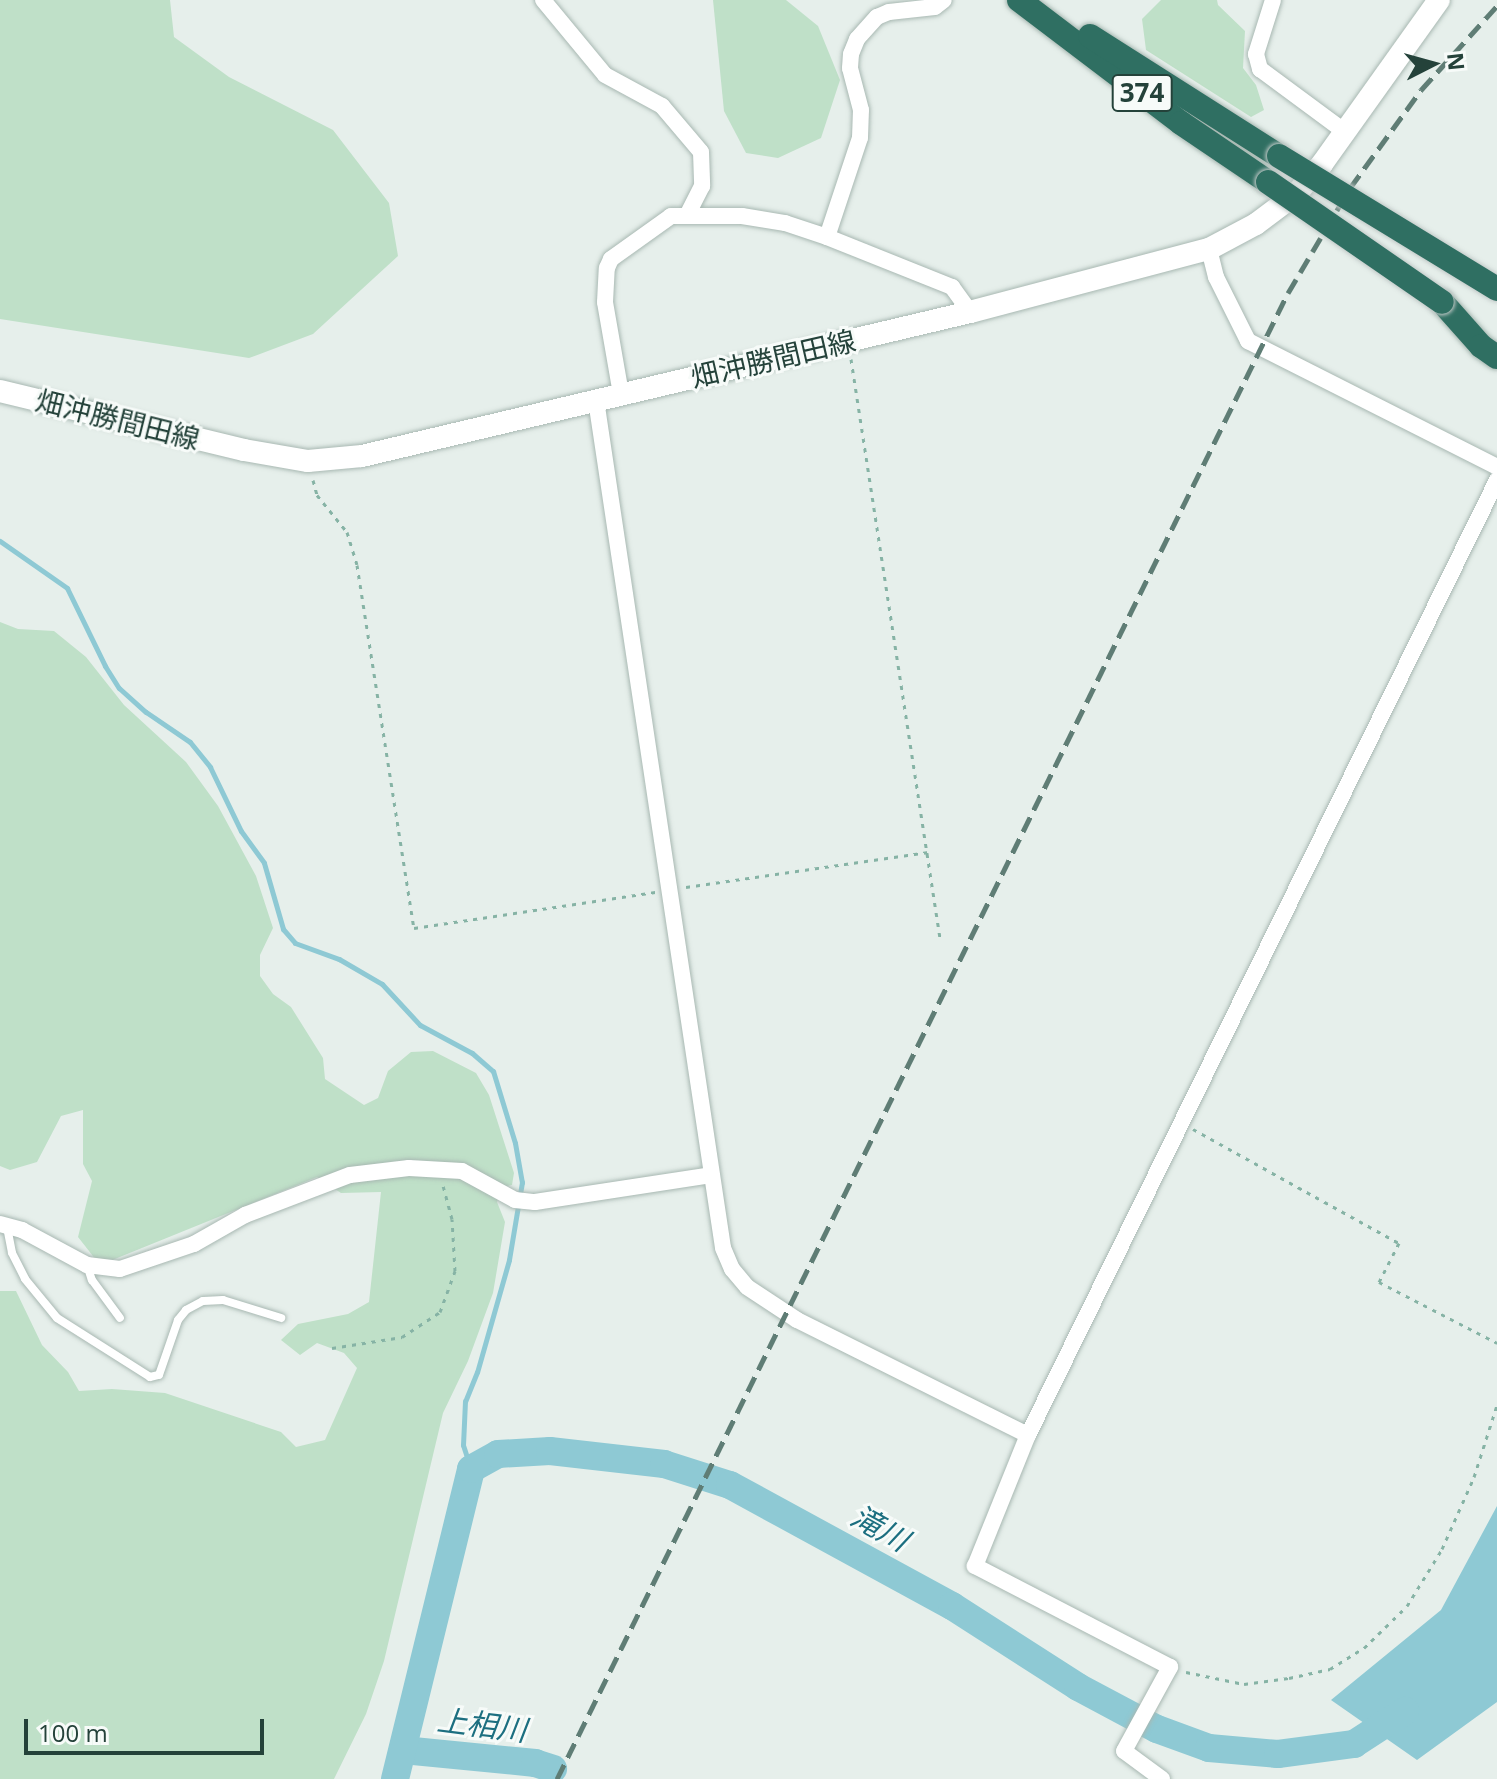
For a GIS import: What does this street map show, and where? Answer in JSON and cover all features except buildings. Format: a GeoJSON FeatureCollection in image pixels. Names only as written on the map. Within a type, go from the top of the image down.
{"type":"FeatureCollection","features":[{"type":"Feature","properties":{"kind":"highway","name":"374"},"geometry":{"type":"LineString","coordinates":[[1019,0],[1181,123],[1497,337]]}},
{"type":"Feature","properties":{"kind":"highway"},"geometry":{"type":"LineString","coordinates":[[1034,0],[1279,156],[1497,289]]}},
{"type":"Feature","properties":{"kind":"highway"},"geometry":{"type":"LineString","coordinates":[[1442,302],[1481,346],[1497,357]]}},
{"type":"Feature","properties":{"kind":"main road","name":"畑沖勝間田線"},"geometry":{"type":"LineString","coordinates":[[0,391],[244,450],[308,461],[362,456],[970,312],[1209,249],[1256,224],[1296,194],[1345,132],[1439,0]]}},
{"type":"Feature","properties":{"kind":"street"},"geometry":{"type":"LineString","coordinates":[[543,0],[605,75],[662,106],[701,152],[702,186],[688,214]]}},
{"type":"Feature","properties":{"kind":"street"},"geometry":{"type":"LineString","coordinates":[[827,237],[860,138],[861,110],[850,68],[857,39],[877,17],[889,12],[935,7],[944,0]]}},
{"type":"Feature","properties":{"kind":"street"},"geometry":{"type":"LineString","coordinates":[[1273,0],[1256,54],[1260,69],[1345,132]]}},
{"type":"Feature","properties":{"kind":"street"},"geometry":{"type":"LineString","coordinates":[[621,394],[605,302],[607,268],[611,259],[661,221],[688,214],[742,216],[785,223],[827,237],[952,287],[970,312]]}},
{"type":"Feature","properties":{"kind":"street"},"geometry":{"type":"LineString","coordinates":[[1209,249],[1216,277],[1248,341],[1497,467]]}},
{"type":"Feature","properties":{"kind":"street"},"geometry":{"type":"LineString","coordinates":[[596,400],[723,1248],[732,1269],[747,1287],[797,1320],[1028,1435]]}},
{"type":"Feature","properties":{"kind":"street"},"geometry":{"type":"LineString","coordinates":[[1162,1779],[1124,1751],[1168,1671],[975,1566],[1028,1435],[1497,480]]}},
{"type":"Feature","properties":{"kind":"street"},"geometry":{"type":"LineString","coordinates":[[3,1225],[87,1265],[102,1269],[136,1266],[194,1244],[245,1215],[298,1192],[350,1175],[437,1167],[462,1171],[515,1200],[525,1202],[711,1175]]}},
{"type":"Feature","properties":{"kind":"lane"},"geometry":{"type":"LineString","coordinates":[[3,1225],[25,1279],[57,1318],[150,1377],[159,1375],[178,1320],[186,1310],[203,1301],[223,1300],[281,1318]]}},
{"type":"Feature","properties":{"kind":"lane"},"geometry":{"type":"LineString","coordinates":[[87,1265],[92,1280],[120,1318]]}},
{"type":"Feature","properties":{"kind":"path"},"geometry":{"type":"LineString","coordinates":[[846,340],[940,938]]}},
{"type":"Feature","properties":{"kind":"path"},"geometry":{"type":"LineString","coordinates":[[308,461],[317,495],[347,532],[357,565],[414,928],[928,852]]}},
{"type":"Feature","properties":{"kind":"path"},"geometry":{"type":"LineString","coordinates":[[1182,1123],[1399,1243],[1379,1282],[1497,1343]]}},
{"type":"Feature","properties":{"kind":"path"},"geometry":{"type":"LineString","coordinates":[[332,1348],[402,1337],[440,1312],[455,1271],[452,1219],[437,1167]]}},
{"type":"Feature","properties":{"kind":"path"},"geometry":{"type":"LineString","coordinates":[[1168,1671],[1244,1684],[1330,1669],[1364,1648],[1407,1606],[1442,1549],[1474,1477],[1497,1405]]}},
{"type":"Feature","properties":{"kind":"green space"},"geometry":{"type":"Polygon","coordinates":[[[0,0],[170,0],[174,37],[229,77],[333,130],[389,203],[398,256],[313,334],[249,358],[0,319],[0,0]]]}},
{"type":"Feature","properties":{"kind":"green space"},"geometry":{"type":"Polygon","coordinates":[[[713,0],[786,0],[818,26],[840,80],[821,138],[778,158],[746,153],[724,111],[713,0]]]}},
{"type":"Feature","properties":{"kind":"green space"},"geometry":{"type":"Polygon","coordinates":[[[1161,0],[1217,0],[1218,5],[1245,31],[1243,68],[1256,85],[1264,110],[1251,117],[1146,50],[1142,19],[1161,0]]]}},
{"type":"Feature","properties":{"kind":"green space"},"geometry":{"type":"Polygon","coordinates":[[[0,622],[18,629],[54,631],[86,657],[124,705],[186,762],[218,806],[256,876],[273,928],[260,955],[260,976],[273,994],[291,1007],[323,1058],[325,1079],[364,1105],[378,1098],[388,1071],[411,1052],[433,1051],[476,1073],[489,1095],[514,1173],[512,1185],[502,1187],[497,1202],[505,1222],[493,1293],[468,1361],[443,1413],[384,1661],[366,1714],[334,1779],[0,1779],[0,1291],[16,1291],[42,1345],[68,1372],[79,1391],[112,1389],[165,1393],[281,1432],[296,1447],[325,1440],[357,1368],[344,1353],[317,1343],[300,1355],[281,1340],[298,1324],[348,1314],[369,1302],[381,1192],[341,1193],[317,1177],[100,1265],[78,1237],[92,1181],[83,1164],[83,1110],[61,1116],[37,1162],[10,1170],[0,1166],[0,622]]]}},
{"type":"Feature","properties":{"kind":"water"},"geometry":{"type":"Polygon","coordinates":[[[1497,1506],[1497,1702],[1417,1760],[1331,1700],[1441,1610],[1497,1506]]]}},
{"type":"Feature","properties":{"kind":"waterway"},"geometry":{"type":"LineString","coordinates":[[0,541],[67,588],[119,688],[146,712],[190,742],[210,767],[241,831],[264,863],[283,929],[295,943],[339,959],[382,984],[420,1025],[472,1053],[493,1071],[515,1143],[522,1182],[509,1260],[477,1372],[465,1401],[463,1445],[471,1469]]}},
{"type":"Feature","properties":{"kind":"waterway","name":"滝川"},"geometry":{"type":"LineString","coordinates":[[395,1779],[471,1469],[498,1454],[550,1451],[664,1464],[730,1485],[952,1606],[1078,1687],[1157,1729],[1209,1748],[1278,1754],[1354,1744],[1405,1711]]}},
{"type":"Feature","properties":{"kind":"waterway","name":"上相川"},"geometry":{"type":"LineString","coordinates":[[403,1750],[535,1763],[553,1769]]}},
{"type":"Feature","properties":{"kind":"railway"},"geometry":{"type":"LineString","coordinates":[[557,1779],[1288,293],[1350,188],[1421,90],[1497,6]]}}]}
